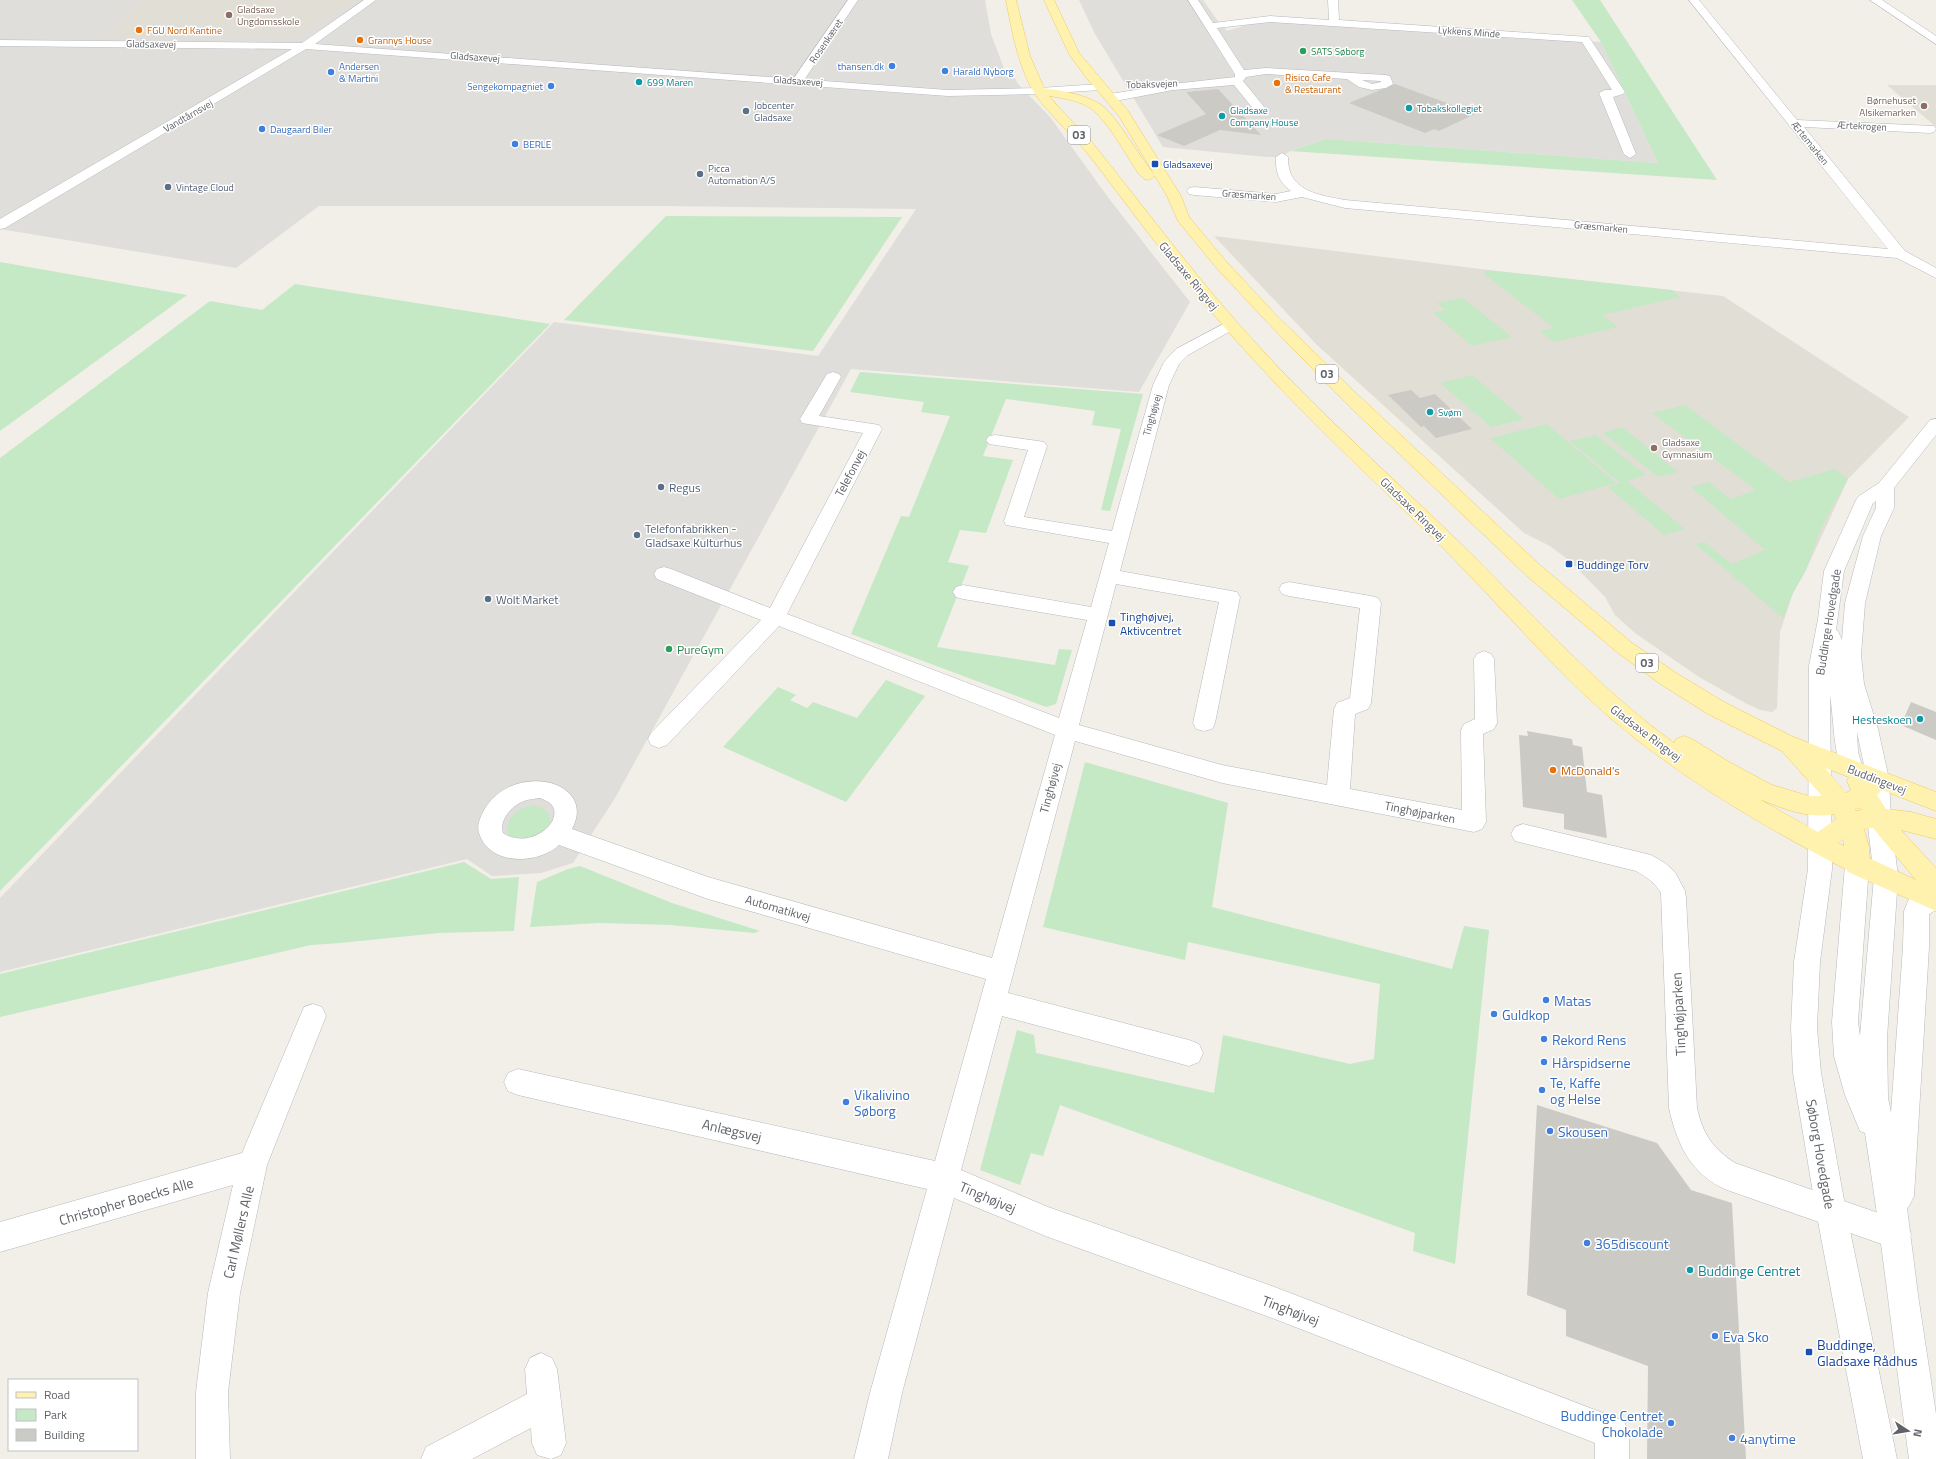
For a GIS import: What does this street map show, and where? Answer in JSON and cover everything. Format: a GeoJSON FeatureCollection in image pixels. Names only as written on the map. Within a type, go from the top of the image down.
{"type":"FeatureCollection","features":[{"type":"Feature","properties":{"kind":"main road","name":"Gladsaxe Ringvej"},"geometry":{"type":"LineString","coordinates":[[1011,0],[1023,54],[1045,98],[1089,146],[1159,240],[1230,325],[1315,412],[1517,612],[1554,653],[1598,696],[1644,734],[1727,792],[1788,829],[1857,865],[1886,878],[1936,894]]}},
{"type":"Feature","properties":{"kind":"main road","name":"O3"},"geometry":{"type":"LineString","coordinates":[[1050,0],[1062,31],[1089,74],[1124,114],[1174,196],[1183,218],[1219,262],[1270,317],[1353,400],[1540,576],[1625,648],[1669,679],[1716,708],[1784,742],[1819,766]]}},
{"type":"Feature","properties":{"kind":"main road"},"geometry":{"type":"LineString","coordinates":[[1016,22],[1031,41]]}},
{"type":"Feature","properties":{"kind":"main road"},"geometry":{"type":"LineString","coordinates":[[1049,79],[1075,93],[1100,111],[1143,170],[1174,196]]}},
{"type":"Feature","properties":{"kind":"main road"},"geometry":{"type":"LineString","coordinates":[[1554,653],[1632,711],[1749,785],[1787,799],[1837,811],[1899,820],[1936,829]]}},
{"type":"Feature","properties":{"kind":"main road","name":"Buddingevej"},"geometry":{"type":"LineString","coordinates":[[1819,766],[1852,769]]}},
{"type":"Feature","properties":{"kind":"main road"},"geometry":{"type":"LineString","coordinates":[[1852,769],[1871,787],[1879,818],[1915,862],[1936,894]]}},
{"type":"Feature","properties":{"kind":"main road"},"geometry":{"type":"LineString","coordinates":[[1820,845],[1834,831],[1837,811],[1871,787]]}},
{"type":"Feature","properties":{"kind":"main road","name":"Buddingevej"},"geometry":{"type":"LineString","coordinates":[[1871,787],[1936,802]]}},
{"type":"Feature","properties":{"kind":"main road"},"geometry":{"type":"LineString","coordinates":[[1837,811],[1858,852],[1857,865]]}},
{"type":"Feature","properties":{"kind":"street","name":"Vandtårnsvej"},"geometry":{"type":"LineString","coordinates":[[0,225],[229,92],[304,46],[371,0]]}},
{"type":"Feature","properties":{"kind":"street","name":"Rosenkæret"},"geometry":{"type":"LineString","coordinates":[[798,81],[853,0]]}},
{"type":"Feature","properties":{"kind":"street"},"geometry":{"type":"LineString","coordinates":[[1193,0],[1259,108]]}},
{"type":"Feature","properties":{"kind":"street"},"geometry":{"type":"LineString","coordinates":[[1333,0],[1334,23]]}},
{"type":"Feature","properties":{"kind":"street","name":"Ærtemarken"},"geometry":{"type":"LineString","coordinates":[[1694,0],[1900,254],[1936,274]]}},
{"type":"Feature","properties":{"kind":"street"},"geometry":{"type":"LineString","coordinates":[[1875,0],[1936,41]]}},
{"type":"Feature","properties":{"kind":"street","name":"Lykkens Minde"},"geometry":{"type":"LineString","coordinates":[[1210,26],[1270,19],[1585,39],[1619,92],[1614,94],[1605,94],[1630,154]]}},
{"type":"Feature","properties":{"kind":"street","name":"Gladsaxevej"},"geometry":{"type":"LineString","coordinates":[[0,42],[304,46],[948,92],[984,102],[1003,104]]}},
{"type":"Feature","properties":{"kind":"street","name":"Tobaksvejen"},"geometry":{"type":"LineString","coordinates":[[1105,92],[1204,84],[1266,71],[1350,76]]}},
{"type":"Feature","properties":{"kind":"street"},"geometry":{"type":"LineString","coordinates":[[1034,106],[1045,98],[1075,93],[1088,82],[1089,74]]}},
{"type":"Feature","properties":{"kind":"street"},"geometry":{"type":"LineString","coordinates":[[948,92],[987,97],[1045,98],[1075,93],[1105,92]]}},
{"type":"Feature","properties":{"kind":"street","name":"Ærtekrogen"},"geometry":{"type":"LineString","coordinates":[[1793,123],[1930,129]]}},
{"type":"Feature","properties":{"kind":"street","name":"Græsmarken"},"geometry":{"type":"LineString","coordinates":[[1282,157],[1282,170],[1289,183],[1303,193],[1346,204],[1900,254]]}},
{"type":"Feature","properties":{"kind":"street","name":"Græsmarken"},"geometry":{"type":"LineString","coordinates":[[1194,191],[1276,198],[1303,193]]}},
{"type":"Feature","properties":{"kind":"street","name":"Tinghøjvej"},"geometry":{"type":"LineString","coordinates":[[871,1459],[886,1393],[1161,385],[1172,362],[1182,352],[1230,325]]}},
{"type":"Feature","properties":{"kind":"street","name":"Telefonvej"},"geometry":{"type":"LineString","coordinates":[[659,739],[775,618],[873,429],[808,419],[833,377]]}},
{"type":"Feature","properties":{"kind":"street","name":"Buddinge Hovedgade"},"geometry":{"type":"LineString","coordinates":[[1820,845],[1837,811],[1819,766],[1819,666],[1828,619],[1834,571],[1866,500],[1885,487],[1936,424]]}},
{"type":"Feature","properties":{"kind":"street"},"geometry":{"type":"LineString","coordinates":[[995,440],[1038,446],[1013,521],[1119,538]]}},
{"type":"Feature","properties":{"kind":"street","name":"Buddinge Hovedgade"},"geometry":{"type":"LineString","coordinates":[[1871,787],[1867,729],[1853,684],[1852,655],[1855,603],[1872,536],[1885,508],[1885,487]]}},
{"type":"Feature","properties":{"kind":"street"},"geometry":{"type":"LineString","coordinates":[[664,574],[1066,730]]}},
{"type":"Feature","properties":{"kind":"street"},"geometry":{"type":"LineString","coordinates":[[1108,576],[1230,597],[1204,723]]}},
{"type":"Feature","properties":{"kind":"street"},"geometry":{"type":"LineString","coordinates":[[1290,590],[1371,603],[1360,703],[1345,709],[1338,796]]}},
{"type":"Feature","properties":{"kind":"street"},"geometry":{"type":"LineString","coordinates":[[963,592],[1098,615]]}},
{"type":"Feature","properties":{"kind":"street"},"geometry":{"type":"LineString","coordinates":[[1828,619],[1835,669],[1845,722],[1847,752],[1852,769]]}},
{"type":"Feature","properties":{"kind":"street","name":"Tinghøjparken"},"geometry":{"type":"LineString","coordinates":[[1066,730],[1222,774],[1474,822],[1472,730],[1486,723],[1484,659]]}},
{"type":"Feature","properties":{"kind":"street"},"geometry":{"type":"LineString","coordinates":[[1879,818],[1886,878],[1873,1038],[1874,1098],[1896,1234],[1902,1295],[1926,1459]]}},
{"type":"Feature","properties":{"kind":"street","name":"Automatikvej"},"geometry":{"type":"LineString","coordinates":[[557,834],[708,888],[1001,972]]}},
{"type":"Feature","properties":{"kind":"street","name":"Tinghøjparken"},"geometry":{"type":"LineString","coordinates":[[1524,834],[1642,862],[1656,870],[1666,879],[1674,898],[1683,1108],[1687,1128],[1695,1146],[1707,1162],[1727,1175],[1896,1234]]}},
{"type":"Feature","properties":{"kind":"street","name":"Søborg Hovedgade"},"geometry":{"type":"LineString","coordinates":[[1820,845],[1820,869],[1809,938],[1804,1028],[1807,1073],[1831,1211],[1880,1459]]}},
{"type":"Feature","properties":{"kind":"street"},"geometry":{"type":"LineString","coordinates":[[1857,865],[1845,1022],[1848,1056],[1859,1094],[1882,1148]]}},
{"type":"Feature","properties":{"kind":"street"},"geometry":{"type":"LineString","coordinates":[[1896,1234],[1916,947],[1916,911],[1918,907],[1936,894]]}},
{"type":"Feature","properties":{"kind":"street"},"geometry":{"type":"LineString","coordinates":[[993,1001],[1189,1053]]}},
{"type":"Feature","properties":{"kind":"street","name":"Carl Møllers Alle"},"geometry":{"type":"LineString","coordinates":[[213,1459],[212,1392],[224,1293],[252,1165],[313,1016]]}},
{"type":"Feature","properties":{"kind":"street","name":"Anlægsvej"},"geometry":{"type":"LineString","coordinates":[[518,1082],[945,1178]]}},
{"type":"Feature","properties":{"kind":"street","name":"Christopher Boecks Alle"},"geometry":{"type":"LineString","coordinates":[[0,1237],[252,1165]]}},
{"type":"Feature","properties":{"kind":"street","name":"Tinghøjvej"},"geometry":{"type":"LineString","coordinates":[[945,1178],[970,1191],[1036,1218],[1224,1285],[1612,1433],[1612,1459]]}},
{"type":"Feature","properties":{"kind":"street"},"geometry":{"type":"LineString","coordinates":[[541,1369],[549,1443]]}},
{"type":"Feature","properties":{"kind":"street"},"geometry":{"type":"LineString","coordinates":[[438,1459],[544,1403]]}},
{"type":"Feature","properties":{"kind":"shaded area"},"geometry":{"type":"Polygon","coordinates":[[[0,0],[985,0],[991,34],[1005,71],[1012,72],[1018,84],[1050,117],[1110,200],[1190,302],[1139,392],[851,369],[615,798],[573,863],[541,873],[492,876],[467,859],[0,972],[0,898],[554,322],[818,356],[916,209],[665,206],[319,206],[236,268],[0,229],[0,0]]]}},
{"type":"Feature","properties":{"kind":"shaded area","name":"Gladsaxe Ungdomsskole"},"geometry":{"type":"Polygon","coordinates":[[[75,0],[360,0],[323,19],[299,34],[286,37],[99,36],[148,1],[75,0]]]}},
{"type":"Feature","properties":{"kind":"shaded area"},"geometry":{"type":"Polygon","coordinates":[[[1079,0],[1203,0],[1227,31],[1250,24],[1272,22],[1601,42],[1658,163],[1326,139],[1290,151],[1282,157],[1267,157],[1163,147],[1095,34],[1079,0]]]}},
{"type":"Feature","properties":{"kind":"shaded area","name":"Børnehuset Alsikemarken"},"geometry":{"type":"Polygon","coordinates":[[[1887,85],[1936,85],[1936,127],[1887,85]]]}},
{"type":"Feature","properties":{"kind":"shaded area","name":"Gladsaxe Gymnasium"},"geometry":{"type":"Polygon","coordinates":[[[1214,236],[1497,271],[1723,296],[1909,417],[1848,479],[1806,570],[1793,593],[1780,632],[1777,708],[1772,712],[1760,710],[1747,704],[1699,677],[1635,633],[1615,615],[1605,597],[1570,561],[1550,546],[1524,533],[1317,345],[1214,236]]]}},
{"type":"Feature","properties":{"kind":"green space"},"geometry":{"type":"Polygon","coordinates":[[[1572,0],[1600,0],[1717,180],[1290,151],[1326,139],[1658,163],[1601,42],[1572,0]]]}},
{"type":"Feature","properties":{"kind":"green space"},"geometry":{"type":"Polygon","coordinates":[[[666,216],[902,217],[813,351],[564,320],[666,216]]]}},
{"type":"Feature","properties":{"kind":"green space"},"geometry":{"type":"Polygon","coordinates":[[[0,262],[187,295],[0,431],[0,262]]]}},
{"type":"Feature","properties":{"kind":"green space"},"geometry":{"type":"Polygon","coordinates":[[[1486,270],[1672,290],[1680,297],[1602,315],[1618,327],[1553,342],[1540,331],[1554,328],[1484,274],[1486,270]]]}},
{"type":"Feature","properties":{"kind":"green space"},"geometry":{"type":"Polygon","coordinates":[[[295,284],[550,324],[0,891],[0,458],[210,301],[262,310],[295,284]]]}},
{"type":"Feature","properties":{"kind":"green space"},"geometry":{"type":"Polygon","coordinates":[[[1463,298],[1512,337],[1472,346],[1433,313],[1445,310],[1437,303],[1463,298]]]}},
{"type":"Feature","properties":{"kind":"green space"},"geometry":{"type":"Polygon","coordinates":[[[860,372],[1143,394],[1110,511],[1101,510],[1121,429],[1092,425],[1095,411],[1006,399],[983,456],[1013,460],[986,533],[960,530],[948,562],[969,566],[937,647],[1055,665],[1059,649],[1072,650],[1056,704],[1046,707],[851,634],[901,516],[909,517],[950,416],[921,412],[924,402],[850,392],[860,372]]]}},
{"type":"Feature","properties":{"kind":"green space"},"geometry":{"type":"Polygon","coordinates":[[[1472,375],[1524,419],[1491,427],[1440,383],[1472,375]]]}},
{"type":"Feature","properties":{"kind":"green space"},"geometry":{"type":"Polygon","coordinates":[[[1685,405],[1789,482],[1835,469],[1848,479],[1821,528],[1806,570],[1793,593],[1783,618],[1695,544],[1704,542],[1732,564],[1765,550],[1691,487],[1709,482],[1731,499],[1756,490],[1652,413],[1685,405]]]}},
{"type":"Feature","properties":{"kind":"green space"},"geometry":{"type":"Polygon","coordinates":[[[1547,424],[1616,483],[1559,499],[1490,438],[1547,424]]]}},
{"type":"Feature","properties":{"kind":"green space"},"geometry":{"type":"Polygon","coordinates":[[[1622,427],[1678,472],[1658,477],[1603,433],[1622,427]]]}},
{"type":"Feature","properties":{"kind":"green space"},"geometry":{"type":"Polygon","coordinates":[[[1596,435],[1646,475],[1627,481],[1685,529],[1664,535],[1608,487],[1620,483],[1570,441],[1596,435]]]}},
{"type":"Feature","properties":{"kind":"green space"},"geometry":{"type":"Polygon","coordinates":[[[886,680],[925,696],[846,802],[723,747],[778,687],[796,695],[790,700],[807,708],[813,702],[857,718],[886,680]]]}},
{"type":"Feature","properties":{"kind":"green space"},"geometry":{"type":"Polygon","coordinates":[[[1085,762],[1228,803],[1212,907],[1452,969],[1464,926],[1489,930],[1455,1264],[1413,1251],[1415,1233],[1060,1105],[1043,1156],[1031,1153],[1020,1185],[980,1170],[1017,1030],[1034,1035],[1036,1053],[1214,1093],[1223,1035],[1350,1064],[1374,1059],[1380,984],[1188,942],[1185,960],[1043,927],[1085,762]]]}},
{"type":"Feature","properties":{"kind":"green space"},"geometry":{"type":"Polygon","coordinates":[[[535,806],[545,810],[550,816],[550,822],[546,829],[540,834],[523,840],[514,838],[510,835],[507,828],[512,817],[522,809],[535,806]]]}},
{"type":"Feature","properties":{"kind":"green space"},"geometry":{"type":"Polygon","coordinates":[[[464,862],[491,879],[519,877],[514,931],[439,933],[311,945],[0,1017],[0,974],[464,862]]]}},
{"type":"Feature","properties":{"kind":"green space"},"geometry":{"type":"Polygon","coordinates":[[[580,866],[672,903],[760,931],[754,933],[671,925],[599,923],[530,927],[537,882],[568,869],[580,866]]]}},
{"type":"Feature","properties":{"kind":"building","name":"Tobakskollegiet"},"geometry":{"type":"Polygon","coordinates":[[[1395,84],[1475,114],[1439,131],[1434,129],[1425,133],[1349,103],[1395,84]]]}},
{"type":"Feature","properties":{"kind":"building","name":"Gladsaxe Company House"},"geometry":{"type":"Polygon","coordinates":[[[1218,89],[1261,135],[1220,130],[1184,146],[1157,135],[1206,114],[1186,92],[1218,89]]]}},
{"type":"Feature","properties":{"kind":"building","name":"Svøm"},"geometry":{"type":"Polygon","coordinates":[[[1411,390],[1420,398],[1435,394],[1472,429],[1436,438],[1424,426],[1421,427],[1388,395],[1411,390]]]}},
{"type":"Feature","properties":{"kind":"building","name":"Hesteskoen"},"geometry":{"type":"Polygon","coordinates":[[[1911,702],[1936,712],[1936,740],[1901,725],[1911,702]]]}},
{"type":"Feature","properties":{"kind":"building","name":"McDonald's"},"geometry":{"type":"Polygon","coordinates":[[[1527,731],[1572,739],[1573,745],[1582,747],[1587,792],[1602,795],[1607,838],[1564,829],[1564,814],[1523,807],[1519,735],[1528,736],[1527,731]]]}},
{"type":"Feature","properties":{"kind":"building"},"geometry":{"type":"Polygon","coordinates":[[[1537,1105],[1657,1143],[1691,1190],[1732,1203],[1746,1459],[1647,1459],[1648,1366],[1566,1336],[1566,1310],[1527,1295],[1537,1105]]]}},
{"type":"Feature","properties":{"kind":"place","name":"Gladsaxe Ungdomsskole"},"geometry":{"type":"Point","coordinates":[229,15]}},
{"type":"Feature","properties":{"kind":"place","name":"FGU Nord Kantine"},"geometry":{"type":"Point","coordinates":[139,30]}},
{"type":"Feature","properties":{"kind":"place","name":"Grannys House"},"geometry":{"type":"Point","coordinates":[360,40]}},
{"type":"Feature","properties":{"kind":"place","name":"SATS Søborg"},"geometry":{"type":"Point","coordinates":[1303,51]}},
{"type":"Feature","properties":{"kind":"place","name":"thansen.dk"},"geometry":{"type":"Point","coordinates":[892,66]}},
{"type":"Feature","properties":{"kind":"place","name":"Harald Nyborg"},"geometry":{"type":"Point","coordinates":[945,71]}},
{"type":"Feature","properties":{"kind":"place","name":"Andersen & Martini"},"geometry":{"type":"Point","coordinates":[331,72]}},
{"type":"Feature","properties":{"kind":"place","name":"699 Maren"},"geometry":{"type":"Point","coordinates":[639,82]}},
{"type":"Feature","properties":{"kind":"place","name":"Risico Cafe & Restaurant"},"geometry":{"type":"Point","coordinates":[1277,83]}},
{"type":"Feature","properties":{"kind":"place","name":"Sengekompagniet"},"geometry":{"type":"Point","coordinates":[551,86]}},
{"type":"Feature","properties":{"kind":"place","name":"Børnehuset Alsikemarken"},"geometry":{"type":"Point","coordinates":[1924,106]}},
{"type":"Feature","properties":{"kind":"place","name":"Tobakskollegiet"},"geometry":{"type":"Point","coordinates":[1409,108]}},
{"type":"Feature","properties":{"kind":"place","name":"Jobcenter Gladsaxe"},"geometry":{"type":"Point","coordinates":[746,111]}},
{"type":"Feature","properties":{"kind":"place","name":"Gladsaxe Company House"},"geometry":{"type":"Point","coordinates":[1222,116]}},
{"type":"Feature","properties":{"kind":"place","name":"Daugaard Biler"},"geometry":{"type":"Point","coordinates":[262,129]}},
{"type":"Feature","properties":{"kind":"place","name":"BERLE"},"geometry":{"type":"Point","coordinates":[515,144]}},
{"type":"Feature","properties":{"kind":"place","name":"Gladsaxevej"},"geometry":{"type":"Point","coordinates":[1155,164]}},
{"type":"Feature","properties":{"kind":"place","name":"Picca Automation A/S"},"geometry":{"type":"Point","coordinates":[700,174]}},
{"type":"Feature","properties":{"kind":"place","name":"Vintage Cloud"},"geometry":{"type":"Point","coordinates":[168,187]}},
{"type":"Feature","properties":{"kind":"place","name":"Svøm"},"geometry":{"type":"Point","coordinates":[1430,412]}},
{"type":"Feature","properties":{"kind":"place","name":"Gladsaxe Gymnasium"},"geometry":{"type":"Point","coordinates":[1654,448]}},
{"type":"Feature","properties":{"kind":"place","name":"Regus"},"geometry":{"type":"Point","coordinates":[661,487]}},
{"type":"Feature","properties":{"kind":"place","name":"Telefonfabrikken - Gladsaxe Kulturhus"},"geometry":{"type":"Point","coordinates":[637,535]}},
{"type":"Feature","properties":{"kind":"place","name":"Buddinge Torv"},"geometry":{"type":"Point","coordinates":[1569,564]}},
{"type":"Feature","properties":{"kind":"place","name":"Wolt Market"},"geometry":{"type":"Point","coordinates":[488,599]}},
{"type":"Feature","properties":{"kind":"place","name":"Tinghøjvej, Aktivcentret"},"geometry":{"type":"Point","coordinates":[1112,623]}},
{"type":"Feature","properties":{"kind":"place","name":"PureGym"},"geometry":{"type":"Point","coordinates":[669,649]}},
{"type":"Feature","properties":{"kind":"place","name":"Hesteskoen"},"geometry":{"type":"Point","coordinates":[1920,719]}},
{"type":"Feature","properties":{"kind":"place","name":"McDonald's"},"geometry":{"type":"Point","coordinates":[1553,770]}},
{"type":"Feature","properties":{"kind":"place","name":"Matas"},"geometry":{"type":"Point","coordinates":[1546,1000]}},
{"type":"Feature","properties":{"kind":"place","name":"Guldkop"},"geometry":{"type":"Point","coordinates":[1494,1014]}},
{"type":"Feature","properties":{"kind":"place","name":"Rekord Rens"},"geometry":{"type":"Point","coordinates":[1544,1039]}},
{"type":"Feature","properties":{"kind":"place","name":"Hårspidserne"},"geometry":{"type":"Point","coordinates":[1544,1062]}},
{"type":"Feature","properties":{"kind":"place","name":"Te, Kaffe og Helse"},"geometry":{"type":"Point","coordinates":[1542,1090]}},
{"type":"Feature","properties":{"kind":"place","name":"Vikalivino Søborg"},"geometry":{"type":"Point","coordinates":[846,1102]}},
{"type":"Feature","properties":{"kind":"place","name":"Skousen"},"geometry":{"type":"Point","coordinates":[1550,1131]}},
{"type":"Feature","properties":{"kind":"place","name":"365discount"},"geometry":{"type":"Point","coordinates":[1587,1243]}},
{"type":"Feature","properties":{"kind":"place","name":"Buddinge Centret"},"geometry":{"type":"Point","coordinates":[1690,1270]}},
{"type":"Feature","properties":{"kind":"place","name":"Eva Sko"},"geometry":{"type":"Point","coordinates":[1715,1336]}},
{"type":"Feature","properties":{"kind":"place","name":"Buddinge, Gladsaxe Rådhus"},"geometry":{"type":"Point","coordinates":[1809,1352]}},
{"type":"Feature","properties":{"kind":"place","name":"Buddinge Centret Chokolade"},"geometry":{"type":"Point","coordinates":[1671,1423]}},
{"type":"Feature","properties":{"kind":"place","name":"4anytime"},"geometry":{"type":"Point","coordinates":[1732,1438]}}]}
